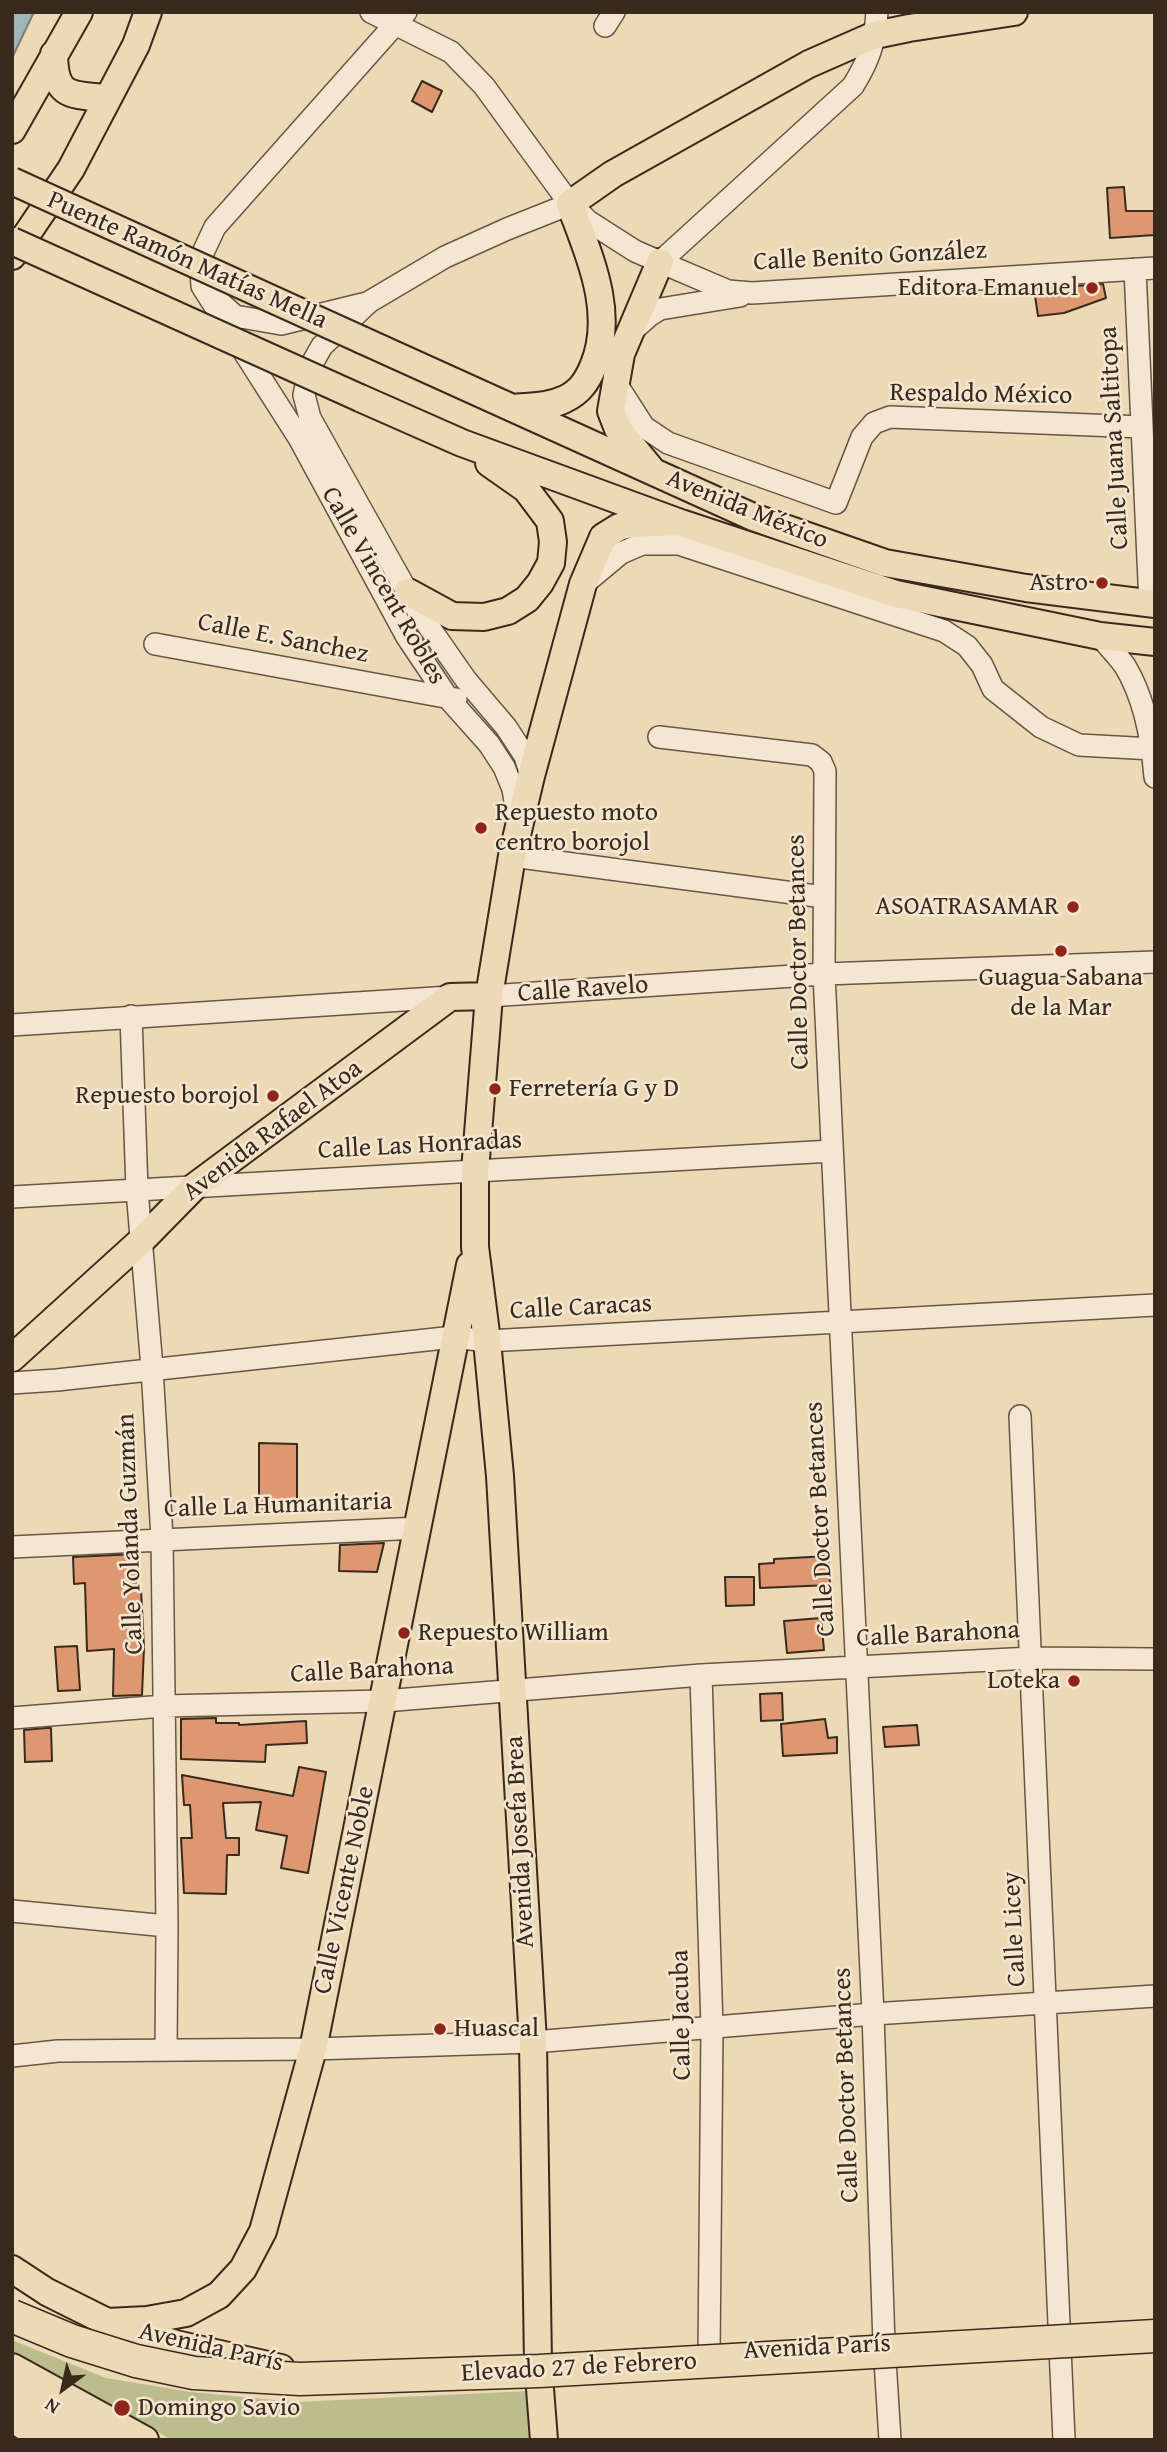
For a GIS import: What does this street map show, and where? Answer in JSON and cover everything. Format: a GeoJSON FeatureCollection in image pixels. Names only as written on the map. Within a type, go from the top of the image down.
{"type":"FeatureCollection","features":[{"type":"Feature","properties":{"kind":"highway","name":"Elevado 27 de Febrero"},"geometry":{"type":"LineString","coordinates":[[12,2316],[72,2341],[136,2361],[194,2373],[300,2379],[539,2371],[1155,2336]]}},
{"type":"Feature","properties":{"kind":"highway"},"geometry":{"type":"LineString","coordinates":[[13,2398],[79,2440]]}},
{"type":"Feature","properties":{"kind":"main road"},"geometry":{"type":"LineString","coordinates":[[12,130],[79,12]]}},
{"type":"Feature","properties":{"kind":"main road"},"geometry":{"type":"LineString","coordinates":[[12,256],[71,169],[136,45],[148,12]]}},
{"type":"Feature","properties":{"kind":"main road"},"geometry":{"type":"LineString","coordinates":[[510,408],[549,405],[568,398],[586,384],[600,351],[603,323],[595,274],[570,204],[613,174],[876,24],[909,27],[1014,12]]}},
{"type":"Feature","properties":{"kind":"main road"},"geometry":{"type":"LineString","coordinates":[[54,54],[54,76],[60,87],[76,96],[107,98]]}},
{"type":"Feature","properties":{"kind":"main road","name":"Puente Ramón Matías Mella"},"geometry":{"type":"LineString","coordinates":[[12,181],[362,340]]}},
{"type":"Feature","properties":{"kind":"main road","name":"Puente Ramón Matías Mella"},"geometry":{"type":"LineString","coordinates":[[12,241],[360,398]]}},
{"type":"Feature","properties":{"kind":"main road"},"geometry":{"type":"LineString","coordinates":[[654,473],[618,429],[611,411],[621,354],[660,262]]}},
{"type":"Feature","properties":{"kind":"main road","name":"Avenida México"},"geometry":{"type":"LineString","coordinates":[[362,340],[752,517],[885,563],[1026,588],[1153,604]]}},
{"type":"Feature","properties":{"kind":"main road","name":"Avenida México"},"geometry":{"type":"LineString","coordinates":[[360,398],[462,443],[678,522],[896,594],[1100,636],[1155,642]]}},
{"type":"Feature","properties":{"kind":"main road"},"geometry":{"type":"LineString","coordinates":[[408,592],[452,616],[484,617],[508,611],[527,599],[551,563],[553,542],[550,521],[526,489],[462,443]]}},
{"type":"Feature","properties":{"kind":"main road","name":"Avenida México"},"geometry":{"type":"LineString","coordinates":[[519,825],[583,584],[603,537],[619,527],[631,524],[678,522]]}},
{"type":"Feature","properties":{"kind":"main road","name":"Calle Vincent Robles"},"geometry":{"type":"LineString","coordinates":[[475,1247],[475,1171],[489,996],[519,825]]}},
{"type":"Feature","properties":{"kind":"main road","name":"Calle Ravelo"},"geometry":{"type":"LineString","coordinates":[[450,998],[489,996]]}},
{"type":"Feature","properties":{"kind":"main road","name":"Avenida Rafael Atoa"},"geometry":{"type":"LineString","coordinates":[[12,1358],[142,1240],[194,1187],[450,998]]}},
{"type":"Feature","properties":{"kind":"main road","name":"Calle Vicente Noble"},"geometry":{"type":"LineString","coordinates":[[12,2269],[47,2292],[107,2322],[147,2320],[186,2313],[219,2295],[243,2269],[263,2231],[313,2049],[419,1528],[454,1337],[475,1247]]}},
{"type":"Feature","properties":{"kind":"main road","name":"Avenida Josefa Brea"},"geometry":{"type":"LineString","coordinates":[[475,1247],[500,1476],[533,2042],[538,2363],[544,2440]]}},
{"type":"Feature","properties":{"kind":"main road","name":"Avenida París"},"geometry":{"type":"LineString","coordinates":[[107,2322],[176,2344],[280,2368],[398,2370],[1155,2330]]}},
{"type":"Feature","properties":{"kind":"main road"},"geometry":{"type":"LineString","coordinates":[[12,2367],[145,2440]]}},
{"type":"Feature","properties":{"kind":"main road"},"geometry":{"type":"LineString","coordinates":[[13,2398],[44,2440]]}},
{"type":"Feature","properties":{"kind":"main road"},"geometry":{"type":"LineString","coordinates":[[13,2398],[104,2440]]}},
{"type":"Feature","properties":{"kind":"street","name":"Calle Benito González"},"geometry":{"type":"LineString","coordinates":[[371,12],[400,19],[451,52],[484,86],[570,204],[600,229],[635,251],[728,291],[752,293],[1145,268]]}},
{"type":"Feature","properties":{"kind":"street"},"geometry":{"type":"LineString","coordinates":[[369,302],[281,324],[235,316],[202,286],[200,259],[215,227],[400,19]]}},
{"type":"Feature","properties":{"kind":"street"},"geometry":{"type":"LineString","coordinates":[[660,262],[853,86],[868,61],[876,24]]}},
{"type":"Feature","properties":{"kind":"street"},"geometry":{"type":"LineString","coordinates":[[531,776],[524,756],[512,737],[452,660],[408,592],[310,418],[304,395],[310,367],[323,346],[369,302],[445,257],[570,204]]}},
{"type":"Feature","properties":{"kind":"street","name":"Calle Juana Saltitopa"},"geometry":{"type":"LineString","coordinates":[[1145,268],[1142,427],[1150,496],[1153,604]]}},
{"type":"Feature","properties":{"kind":"street","name":"Calle Vincent Robles"},"geometry":{"type":"LineString","coordinates":[[202,286],[284,413],[407,637],[448,698],[489,744],[504,767],[513,789],[519,825]]}},
{"type":"Feature","properties":{"kind":"street"},"geometry":{"type":"LineString","coordinates":[[630,334],[660,309],[752,293]]}},
{"type":"Feature","properties":{"kind":"street","name":"Respaldo México"},"geometry":{"type":"LineString","coordinates":[[617,385],[644,428],[668,443],[836,503],[862,437],[874,423],[890,417],[1142,427]]}},
{"type":"Feature","properties":{"kind":"street"},"geometry":{"type":"LineString","coordinates":[[583,584],[621,553],[642,544],[678,544],[944,631],[967,646],[982,665],[993,689],[1041,727],[1079,745],[1153,741]]}},
{"type":"Feature","properties":{"kind":"street"},"geometry":{"type":"LineString","coordinates":[[1100,636],[1124,666],[1138,694],[1153,741],[1155,777]]}},
{"type":"Feature","properties":{"kind":"street","name":"Calle E. Sanchez"},"geometry":{"type":"LineString","coordinates":[[155,644],[448,698],[483,701]]}},
{"type":"Feature","properties":{"kind":"street","name":"Calle Doctor Betances"},"geometry":{"type":"LineString","coordinates":[[659,737],[812,755],[821,762],[825,771],[824,974],[873,2014],[884,2344],[890,2440]]}},
{"type":"Feature","properties":{"kind":"street"},"geometry":{"type":"LineString","coordinates":[[512,856],[824,897]]}},
{"type":"Feature","properties":{"kind":"street","name":"Calle Ravelo"},"geometry":{"type":"LineString","coordinates":[[489,996],[824,974],[1155,962]]}},
{"type":"Feature","properties":{"kind":"street","name":"Calle Ravelo"},"geometry":{"type":"LineString","coordinates":[[12,1025],[450,998]]}},
{"type":"Feature","properties":{"kind":"street","name":"Calle Yolanda Guzmán"},"geometry":{"type":"LineString","coordinates":[[131,1016],[137,1190],[152,1368],[162,1538],[166,2050]]}},
{"type":"Feature","properties":{"kind":"street","name":"Calle Las Honradas"},"geometry":{"type":"LineString","coordinates":[[12,1197],[832,1151]]}},
{"type":"Feature","properties":{"kind":"street","name":"Calle Caracas"},"geometry":{"type":"LineString","coordinates":[[12,1383],[454,1337],[487,1341],[1155,1305]]}},
{"type":"Feature","properties":{"kind":"street","name":"Calle Licey"},"geometry":{"type":"LineString","coordinates":[[1020,1416],[1064,2440]]}},
{"type":"Feature","properties":{"kind":"street","name":"Calle La Humanitaria"},"geometry":{"type":"LineString","coordinates":[[12,1547],[419,1528]]}},
{"type":"Feature","properties":{"kind":"street","name":"Calle Barahona"},"geometry":{"type":"LineString","coordinates":[[12,1718],[164,1706],[384,1701],[701,1675],[1031,1658],[1155,1659]]}},
{"type":"Feature","properties":{"kind":"street","name":"Calle Jacuba"},"geometry":{"type":"LineString","coordinates":[[701,1675],[712,2028],[709,2354]]}},
{"type":"Feature","properties":{"kind":"street"},"geometry":{"type":"LineString","coordinates":[[12,1911],[167,1926]]}},
{"type":"Feature","properties":{"kind":"street"},"geometry":{"type":"LineString","coordinates":[[12,2056],[58,2051],[313,2049],[533,2042],[873,2014],[1155,1996]]}},
{"type":"Feature","properties":{"kind":"green space"},"geometry":{"type":"Polygon","coordinates":[[[12,2340],[106,2378],[191,2392],[295,2402],[530,2391],[537,2440],[172,2440],[12,2351],[12,2340]]]}},
{"type":"Feature","properties":{"kind":"water"},"geometry":{"type":"Polygon","coordinates":[[[12,12],[34,12],[12,58],[12,12]]]}},
{"type":"Feature","properties":{"kind":"building"},"geometry":{"type":"Polygon","coordinates":[[[422,81],[442,91],[432,112],[412,101],[422,81]]]}},
{"type":"Feature","properties":{"kind":"building"},"geometry":{"type":"Polygon","coordinates":[[[1124,187],[1126,211],[1155,211],[1155,235],[1110,238],[1107,188],[1124,187]]]}},
{"type":"Feature","properties":{"kind":"building"},"geometry":{"type":"Polygon","coordinates":[[[1103,284],[1106,298],[1064,313],[1038,316],[1034,289],[1103,284]]]}},
{"type":"Feature","properties":{"kind":"building"},"geometry":{"type":"Polygon","coordinates":[[[259,1443],[297,1444],[297,1512],[259,1512],[259,1443]]]}},
{"type":"Feature","properties":{"kind":"building"},"geometry":{"type":"Polygon","coordinates":[[[384,1543],[377,1572],[339,1571],[340,1545],[384,1543]]]}},
{"type":"Feature","properties":{"kind":"building"},"geometry":{"type":"Polygon","coordinates":[[[136,1554],[144,1648],[142,1695],[113,1696],[114,1649],[87,1651],[85,1583],[74,1584],[73,1557],[136,1554]]]}},
{"type":"Feature","properties":{"kind":"building"},"geometry":{"type":"Polygon","coordinates":[[[828,1556],[830,1585],[760,1588],[759,1564],[774,1563],[774,1559],[828,1556]]]}},
{"type":"Feature","properties":{"kind":"building"},"geometry":{"type":"Polygon","coordinates":[[[725,1577],[754,1577],[754,1605],[726,1606],[725,1577]]]}},
{"type":"Feature","properties":{"kind":"building"},"geometry":{"type":"Polygon","coordinates":[[[821,1618],[824,1650],[787,1653],[784,1621],[821,1618]]]}},
{"type":"Feature","properties":{"kind":"building"},"geometry":{"type":"Polygon","coordinates":[[[77,1646],[80,1690],[58,1691],[55,1647],[77,1646]]]}},
{"type":"Feature","properties":{"kind":"building"},"geometry":{"type":"Polygon","coordinates":[[[782,1693],[783,1720],[761,1721],[760,1694],[782,1693]]]}},
{"type":"Feature","properties":{"kind":"building"},"geometry":{"type":"Polygon","coordinates":[[[216,1718],[216,1723],[239,1725],[306,1721],[307,1743],[266,1745],[265,1762],[181,1759],[181,1719],[216,1718]]]}},
{"type":"Feature","properties":{"kind":"building"},"geometry":{"type":"Polygon","coordinates":[[[825,1719],[828,1738],[837,1737],[837,1753],[783,1756],[781,1724],[825,1719]]]}},
{"type":"Feature","properties":{"kind":"building"},"geometry":{"type":"Polygon","coordinates":[[[917,1725],[919,1745],[885,1747],[883,1727],[917,1725]]]}},
{"type":"Feature","properties":{"kind":"building"},"geometry":{"type":"Polygon","coordinates":[[[51,1728],[52,1761],[25,1762],[24,1730],[51,1728]]]}},
{"type":"Feature","properties":{"kind":"building"},"geometry":{"type":"Polygon","coordinates":[[[299,1767],[326,1772],[308,1873],[281,1868],[287,1836],[256,1830],[261,1802],[223,1803],[226,1838],[239,1838],[239,1855],[227,1855],[226,1894],[184,1893],[181,1838],[192,1838],[190,1805],[184,1805],[182,1775],[293,1796],[299,1767]]]}},
{"type":"Feature","properties":{"kind":"place","name":"Editora Emanuel"},"geometry":{"type":"Point","coordinates":[1092,288]}},
{"type":"Feature","properties":{"kind":"place","name":"Astro"},"geometry":{"type":"Point","coordinates":[1102,583]}},
{"type":"Feature","properties":{"kind":"place","name":"Repuesto moto centro borojol"},"geometry":{"type":"Point","coordinates":[481,828]}},
{"type":"Feature","properties":{"kind":"place","name":"ASOATRASAMAR"},"geometry":{"type":"Point","coordinates":[1073,907]}},
{"type":"Feature","properties":{"kind":"place","name":"Guagua Sabana de la Mar"},"geometry":{"type":"Point","coordinates":[1061,951]}},
{"type":"Feature","properties":{"kind":"place","name":"Ferretería G y D"},"geometry":{"type":"Point","coordinates":[495,1089]}},
{"type":"Feature","properties":{"kind":"place","name":"Repuesto borojol"},"geometry":{"type":"Point","coordinates":[273,1096]}},
{"type":"Feature","properties":{"kind":"place","name":"Repuesto William"},"geometry":{"type":"Point","coordinates":[404,1633]}},
{"type":"Feature","properties":{"kind":"place","name":"Loteka"},"geometry":{"type":"Point","coordinates":[1074,1681]}},
{"type":"Feature","properties":{"kind":"place","name":"Huascal"},"geometry":{"type":"Point","coordinates":[440,2029]}},
{"type":"Feature","properties":{"kind":"place","name":"Domingo Savio"},"geometry":{"type":"Point","coordinates":[122,2408]}}]}
